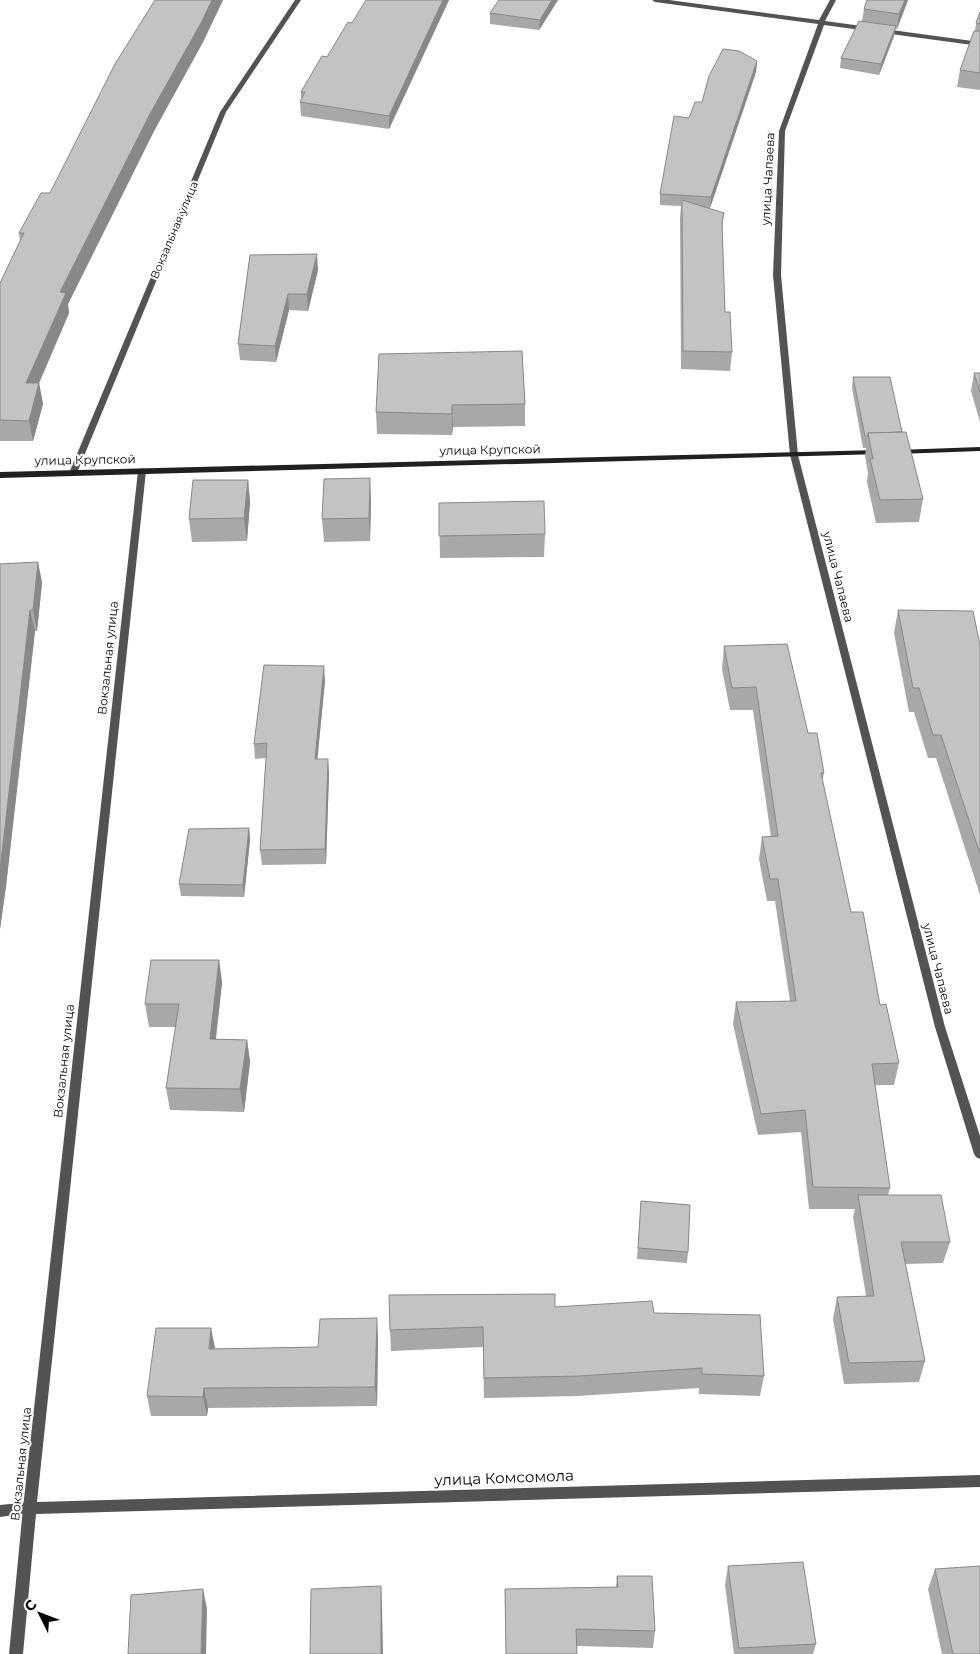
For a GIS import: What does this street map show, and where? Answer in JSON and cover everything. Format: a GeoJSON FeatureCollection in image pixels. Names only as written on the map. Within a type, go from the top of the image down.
{"type":"FeatureCollection","features":[{"type":"Feature","properties":{"kind":"main road","name":"улица Крупской"},"geometry":{"type":"LineString","coordinates":[[0,475],[980,449]]}},
{"type":"Feature","properties":{"kind":"street","name":"Вокзальная улица"},"geometry":{"type":"LineString","coordinates":[[73,472],[223,112],[298,0]]}},
{"type":"Feature","properties":{"kind":"street"},"geometry":{"type":"LineString","coordinates":[[655,0],[980,44]]}},
{"type":"Feature","properties":{"kind":"street","name":"улица Чапаева"},"geometry":{"type":"LineString","coordinates":[[833,0],[821,23],[782,131],[777,276],[794,455],[940,1027],[980,1154]]}},
{"type":"Feature","properties":{"kind":"street","name":"Вокзальная улица"},"geometry":{"type":"LineString","coordinates":[[16,1654],[30,1508],[142,471]]}},
{"type":"Feature","properties":{"kind":"street","name":"улица Комсомола"},"geometry":{"type":"LineString","coordinates":[[0,1510],[980,1481]]}},
{"type":"Feature","properties":{"kind":"building"},"geometry":{"type":"Polygon","coordinates":[[[155,0],[212,0],[151,112],[60,292],[66,293],[26,383],[39,383],[29,421],[0,420],[0,283],[24,233],[19,233],[41,193],[50,193],[115,64],[155,0]]]}},
{"type":"Feature","properties":{"kind":"building"},"geometry":{"type":"Polygon","coordinates":[[[366,0],[443,0],[389,116],[300,102],[305,92],[301,92],[322,56],[327,57],[348,22],[352,23],[366,0]]]}},
{"type":"Feature","properties":{"kind":"building"},"geometry":{"type":"Polygon","coordinates":[[[499,0],[552,0],[540,20],[490,13],[499,0]]]}},
{"type":"Feature","properties":{"kind":"building"},"geometry":{"type":"Polygon","coordinates":[[[867,0],[905,0],[899,14],[864,9],[867,0]]]}},
{"type":"Feature","properties":{"kind":"building"},"geometry":{"type":"Polygon","coordinates":[[[980,12],[980,24],[976,23],[980,12]]]}},
{"type":"Feature","properties":{"kind":"building"},"geometry":{"type":"Polygon","coordinates":[[[859,21],[896,26],[881,64],[841,58],[859,21]]]}},
{"type":"Feature","properties":{"kind":"building"},"geometry":{"type":"Polygon","coordinates":[[[974,31],[980,31],[980,73],[960,70],[974,31]]]}},
{"type":"Feature","properties":{"kind":"building"},"geometry":{"type":"Polygon","coordinates":[[[723,49],[739,51],[757,61],[711,197],[660,194],[674,116],[689,118],[695,102],[702,102],[709,76],[723,49]]]}},
{"type":"Feature","properties":{"kind":"building"},"geometry":{"type":"Polygon","coordinates":[[[682,200],[724,213],[722,222],[725,312],[730,312],[732,352],[683,351],[682,200]]]}},
{"type":"Feature","properties":{"kind":"building"},"geometry":{"type":"Polygon","coordinates":[[[317,254],[307,294],[288,294],[275,346],[238,344],[250,255],[317,254]]]}},
{"type":"Feature","properties":{"kind":"building"},"geometry":{"type":"Polygon","coordinates":[[[522,351],[525,404],[452,405],[452,414],[376,412],[379,354],[522,351]]]}},
{"type":"Feature","properties":{"kind":"building"},"geometry":{"type":"Polygon","coordinates":[[[974,373],[980,373],[980,392],[974,373]]]}},
{"type":"Feature","properties":{"kind":"building"},"geometry":{"type":"Polygon","coordinates":[[[853,377],[890,377],[902,432],[868,433],[868,436],[865,436],[853,377]]]}},
{"type":"Feature","properties":{"kind":"building"},"geometry":{"type":"Polygon","coordinates":[[[906,432],[923,499],[880,500],[870,459],[873,459],[868,433],[906,432]]]}},
{"type":"Feature","properties":{"kind":"building"},"geometry":{"type":"Polygon","coordinates":[[[370,478],[369,518],[322,519],[324,479],[370,478]]]}},
{"type":"Feature","properties":{"kind":"building"},"geometry":{"type":"Polygon","coordinates":[[[193,480],[248,480],[244,518],[189,519],[193,480]]]}},
{"type":"Feature","properties":{"kind":"building"},"geometry":{"type":"Polygon","coordinates":[[[544,501],[545,534],[439,536],[439,503],[544,501]]]}},
{"type":"Feature","properties":{"kind":"building"},"geometry":{"type":"Polygon","coordinates":[[[38,562],[33,610],[30,610],[0,870],[0,564],[38,562]]]}},
{"type":"Feature","properties":{"kind":"building"},"geometry":{"type":"Polygon","coordinates":[[[898,610],[973,611],[980,645],[980,854],[941,735],[933,735],[919,688],[913,688],[898,610]]]}},
{"type":"Feature","properties":{"kind":"building"},"geometry":{"type":"Polygon","coordinates":[[[787,644],[808,733],[817,733],[824,773],[821,773],[851,912],[863,912],[880,1005],[886,1004],[899,1063],[872,1064],[890,1188],[813,1187],[805,1110],[761,1114],[736,1002],[796,1001],[778,879],[770,879],[762,837],[778,836],[756,687],[732,688],[724,646],[787,644]]]}},
{"type":"Feature","properties":{"kind":"building"},"geometry":{"type":"Polygon","coordinates":[[[264,665],[324,666],[315,759],[328,759],[325,849],[260,850],[267,743],[254,744],[264,665]]]}},
{"type":"Feature","properties":{"kind":"building"},"geometry":{"type":"Polygon","coordinates":[[[249,828],[243,885],[179,884],[189,829],[249,828]]]}},
{"type":"Feature","properties":{"kind":"building"},"geometry":{"type":"Polygon","coordinates":[[[151,960],[219,960],[210,1039],[247,1040],[240,1089],[166,1088],[179,1004],[145,1004],[151,960]]]}},
{"type":"Feature","properties":{"kind":"building"},"geometry":{"type":"Polygon","coordinates":[[[858,1195],[941,1195],[950,1242],[901,1242],[925,1361],[849,1363],[837,1297],[874,1296],[858,1195]]]}},
{"type":"Feature","properties":{"kind":"building"},"geometry":{"type":"Polygon","coordinates":[[[641,1201],[690,1205],[688,1252],[638,1248],[641,1201]]]}},
{"type":"Feature","properties":{"kind":"building"},"geometry":{"type":"Polygon","coordinates":[[[555,1294],[555,1307],[652,1301],[654,1313],[760,1315],[764,1376],[702,1374],[702,1368],[580,1376],[484,1378],[483,1327],[390,1330],[389,1295],[555,1294]]]}},
{"type":"Feature","properties":{"kind":"building"},"geometry":{"type":"Polygon","coordinates":[[[377,1318],[375,1387],[204,1388],[203,1397],[147,1396],[156,1328],[211,1328],[209,1349],[318,1347],[320,1319],[377,1318]]]}},
{"type":"Feature","properties":{"kind":"building"},"geometry":{"type":"Polygon","coordinates":[[[803,1562],[816,1644],[739,1648],[728,1566],[803,1562]]]}},
{"type":"Feature","properties":{"kind":"building"},"geometry":{"type":"Polygon","coordinates":[[[980,1566],[980,1654],[953,1654],[935,1569],[980,1566]]]}},
{"type":"Feature","properties":{"kind":"building"},"geometry":{"type":"Polygon","coordinates":[[[617,1576],[652,1576],[655,1631],[576,1629],[577,1654],[506,1654],[505,1589],[618,1587],[617,1576]]]}},
{"type":"Feature","properties":{"kind":"building"},"geometry":{"type":"Polygon","coordinates":[[[381,1586],[381,1654],[310,1654],[311,1589],[381,1586]]]}},
{"type":"Feature","properties":{"kind":"building"},"geometry":{"type":"Polygon","coordinates":[[[203,1589],[201,1654],[128,1654],[131,1595],[203,1589]]]}}]}
